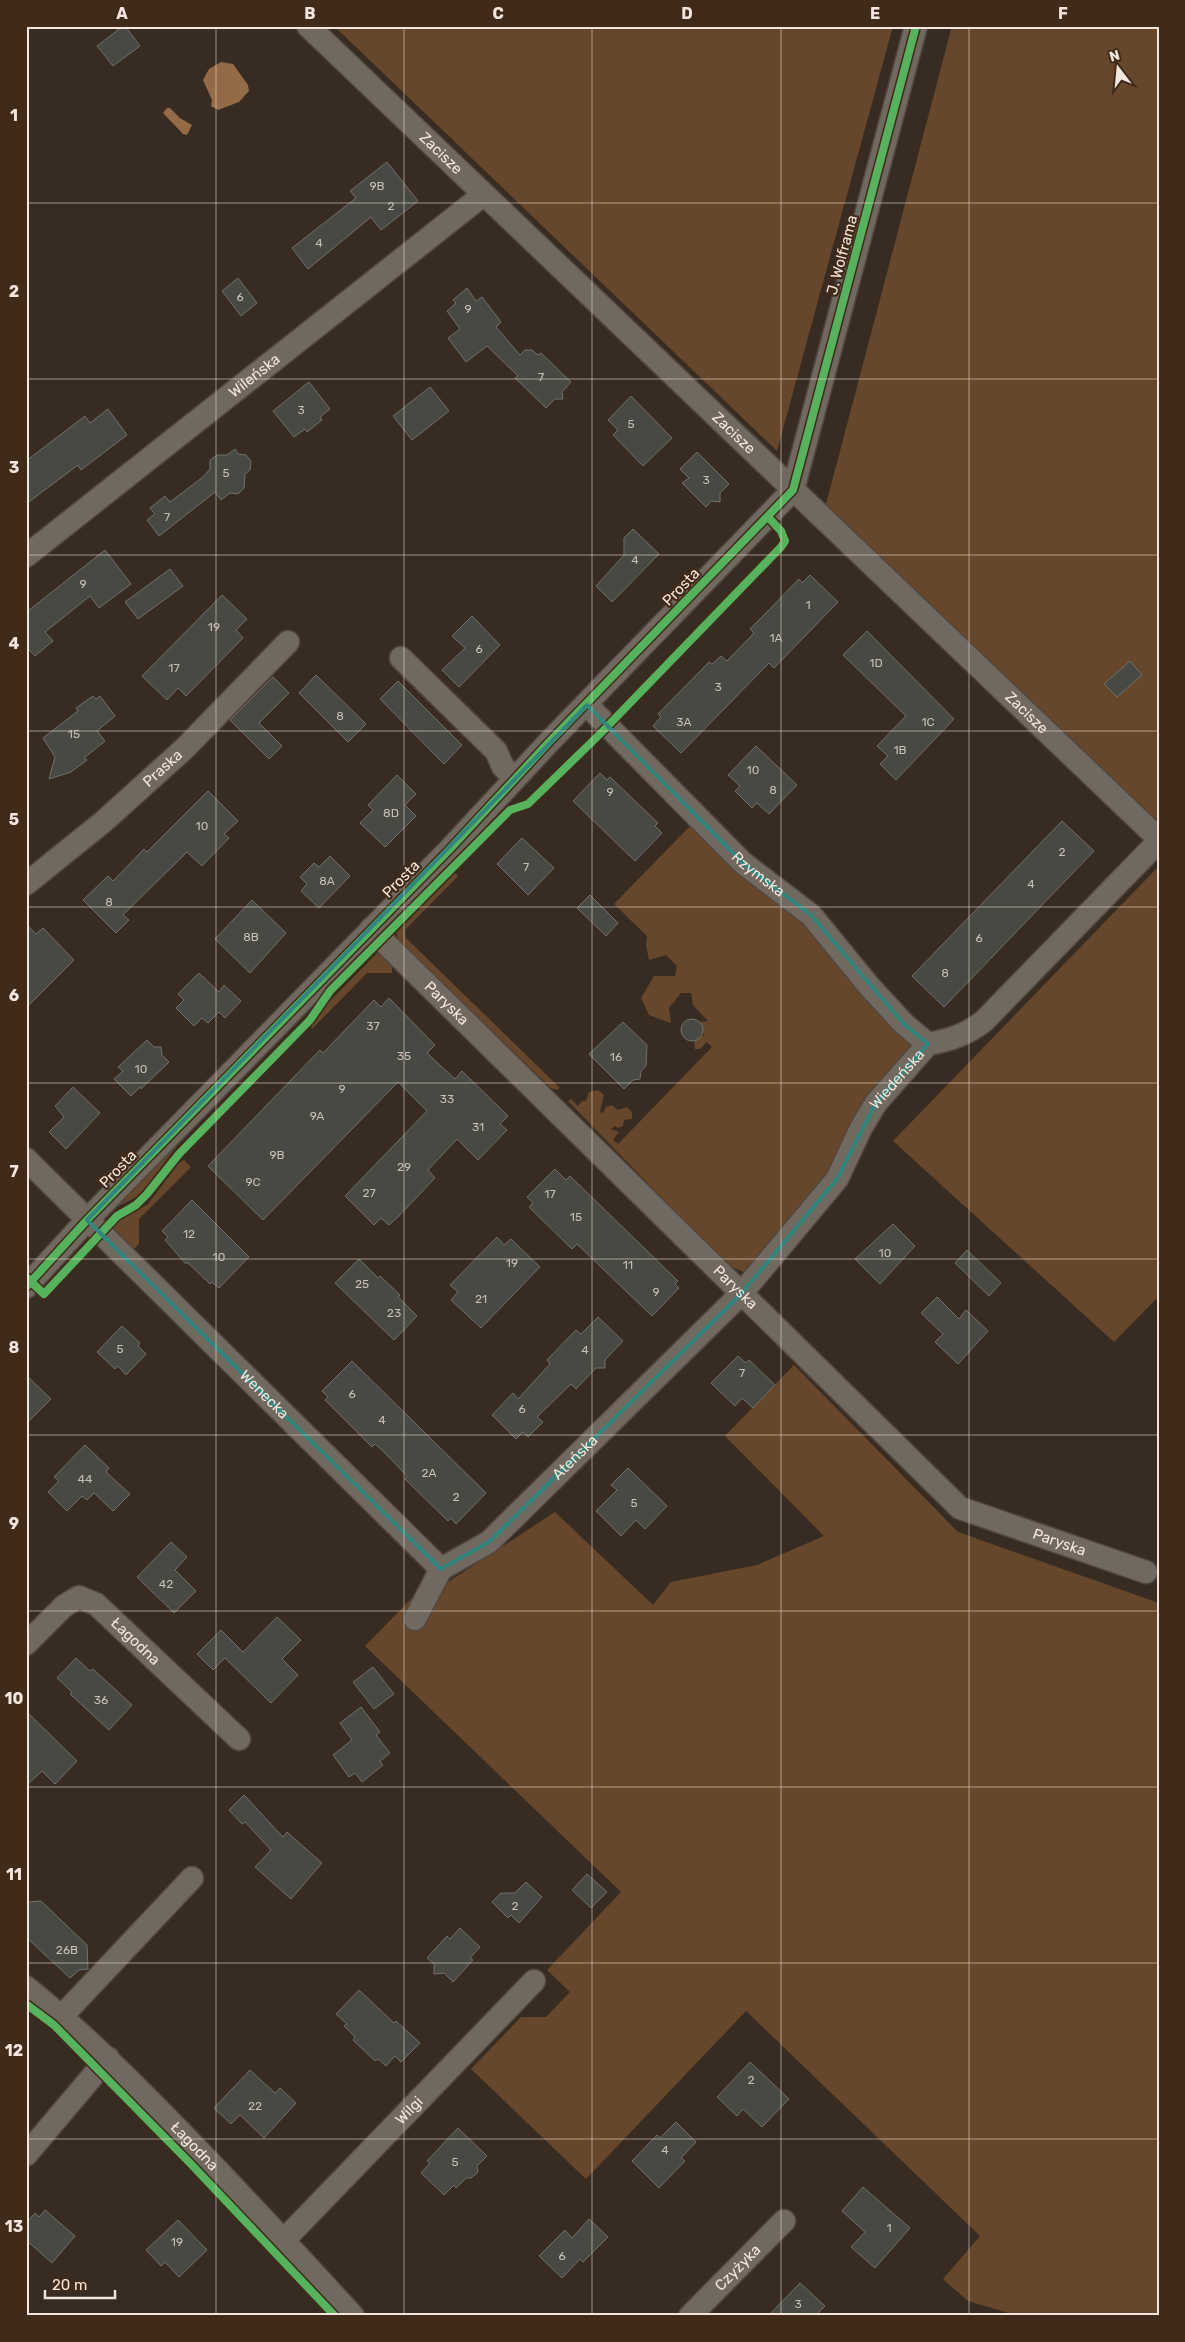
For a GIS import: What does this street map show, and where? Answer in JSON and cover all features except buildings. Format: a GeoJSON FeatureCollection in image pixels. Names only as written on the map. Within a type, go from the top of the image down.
{"type":"FeatureCollection","features":[{"type":"Feature","properties":{"kind":"street","name":"Zacisze"},"geometry":{"type":"LineString","coordinates":[[308,26],[1159,840]]}},
{"type":"Feature","properties":{"kind":"street","name":"J. Wolframa"},"geometry":{"type":"LineString","coordinates":[[794,490],[916,26]]}},
{"type":"Feature","properties":{"kind":"street","name":"Wileńska"},"geometry":{"type":"LineString","coordinates":[[26,556],[483,195]]}},
{"type":"Feature","properties":{"kind":"street","name":"Prosta"},"geometry":{"type":"LineString","coordinates":[[26,1287],[87,1220],[449,850],[515,778],[794,490]]}},
{"type":"Feature","properties":{"kind":"street","name":"Praska"},"geometry":{"type":"LineString","coordinates":[[26,884],[103,822],[185,748],[288,642]]}},
{"type":"Feature","properties":{"kind":"street"},"geometry":{"type":"LineString","coordinates":[[401,658],[496,751],[503,767],[515,778]]}},
{"type":"Feature","properties":{"kind":"street","name":"Rzymska"},"geometry":{"type":"LineString","coordinates":[[587,704],[743,863],[811,915],[869,986],[904,1024],[928,1044]]}},
{"type":"Feature","properties":{"kind":"street","name":"Wiedeńska"},"geometry":{"type":"LineString","coordinates":[[741,1294],[837,1179],[861,1128],[876,1103],[928,1044],[949,1040],[970,1032],[984,1021],[1159,840]]}},
{"type":"Feature","properties":{"kind":"street","name":"Paryska"},"geometry":{"type":"LineString","coordinates":[[371,928],[960,1508],[1146,1572]]}},
{"type":"Feature","properties":{"kind":"street"},"geometry":{"type":"LineString","coordinates":[[26,1159],[87,1220]]}},
{"type":"Feature","properties":{"kind":"street","name":"Wenecka"},"geometry":{"type":"LineString","coordinates":[[87,1220],[441,1569]]}},
{"type":"Feature","properties":{"kind":"street","name":"Ateńska"},"geometry":{"type":"LineString","coordinates":[[441,1569],[489,1542],[741,1294]]}},
{"type":"Feature","properties":{"kind":"street"},"geometry":{"type":"LineString","coordinates":[[415,1619],[441,1569]]}},
{"type":"Feature","properties":{"kind":"street","name":"Łagodna"},"geometry":{"type":"LineString","coordinates":[[26,1644],[64,1606],[79,1597],[96,1604],[239,1739]]}},
{"type":"Feature","properties":{"kind":"street"},"geometry":{"type":"LineString","coordinates":[[62,2016],[192,1878]]}},
{"type":"Feature","properties":{"kind":"street","name":"Wilgi"},"geometry":{"type":"LineString","coordinates":[[284,2240],[534,1981]]}},
{"type":"Feature","properties":{"kind":"street","name":"Łagodna"},"geometry":{"type":"LineString","coordinates":[[26,1987],[62,2016],[108,2058],[284,2240],[353,2316]]}},
{"type":"Feature","properties":{"kind":"street"},"geometry":{"type":"LineString","coordinates":[[26,2155],[108,2058]]}},
{"type":"Feature","properties":{"kind":"street","name":"Czyżyka"},"geometry":{"type":"LineString","coordinates":[[690,2316],[784,2221]]}},
{"type":"Feature","properties":{"kind":"highlighted area"},"geometry":{"type":"Polygon","coordinates":[[[587,705],[743,863],[811,915],[904,1024],[928,1044],[876,1103],[837,1179],[741,1294],[489,1542],[441,1569],[87,1220],[587,705]]]}},
{"type":"Feature","properties":{"kind":"shaded area"},"geometry":{"type":"Polygon","coordinates":[[[334,26],[893,26],[777,451],[334,26]]]}},
{"type":"Feature","properties":{"kind":"shaded area"},"geometry":{"type":"Polygon","coordinates":[[[952,26],[1159,26],[1159,815],[1153,822],[824,512],[952,26]]]}},
{"type":"Feature","properties":{"kind":"shaded area"},"geometry":{"type":"Polygon","coordinates":[[[221,62],[233,64],[248,85],[249,91],[239,102],[218,110],[211,106],[212,100],[203,80],[209,69],[221,62]]]}},
{"type":"Feature","properties":{"kind":"shaded area"},"geometry":{"type":"Polygon","coordinates":[[[167,108],[170,108],[180,118],[192,125],[187,135],[183,134],[163,113],[167,108]]]}},
{"type":"Feature","properties":{"kind":"shaded area"},"geometry":{"type":"Polygon","coordinates":[[[693,823],[790,905],[911,1044],[911,1052],[849,1151],[761,1269],[744,1272],[726,1265],[726,1262],[568,1101],[571,1099],[578,1106],[582,1101],[586,1101],[589,1092],[598,1090],[604,1095],[600,1112],[603,1113],[606,1107],[611,1105],[618,1110],[627,1107],[632,1112],[632,1119],[624,1120],[623,1126],[618,1128],[615,1126],[611,1129],[619,1132],[613,1140],[618,1144],[712,1047],[707,1042],[700,1049],[695,1049],[694,1039],[704,1035],[699,1022],[708,1021],[693,1005],[691,993],[681,993],[669,1008],[671,1023],[649,1015],[641,998],[654,976],[675,976],[677,966],[666,955],[649,960],[646,945],[647,936],[614,904],[693,823]]]}},
{"type":"Feature","properties":{"kind":"shaded area"},"geometry":{"type":"Polygon","coordinates":[[[1159,866],[1159,1296],[1114,1342],[893,1141],[1159,866]]]}},
{"type":"Feature","properties":{"kind":"shaded area"},"geometry":{"type":"Polygon","coordinates":[[[455,873],[458,876],[405,930],[406,938],[560,1088],[557,1090],[551,1088],[399,941],[396,933],[455,873]]]}},
{"type":"Feature","properties":{"kind":"shaded area"},"geometry":{"type":"Polygon","coordinates":[[[377,953],[383,954],[392,962],[392,973],[367,973],[312,1029],[311,1027],[329,1002],[377,953]]]}},
{"type":"Feature","properties":{"kind":"shaded area"},"geometry":{"type":"Polygon","coordinates":[[[180,1142],[140,1195],[113,1209],[172,1147],[180,1142]]]}},
{"type":"Feature","properties":{"kind":"shaded area"},"geometry":{"type":"Polygon","coordinates":[[[184,1160],[191,1167],[139,1219],[139,1244],[132,1251],[115,1233],[111,1225],[148,1204],[179,1163],[184,1160]]]}},
{"type":"Feature","properties":{"kind":"shaded area"},"geometry":{"type":"Polygon","coordinates":[[[794,1365],[958,1532],[1159,1603],[1159,2316],[1019,2316],[968,2301],[943,2279],[980,2236],[746,2011],[586,2179],[471,2069],[521,2017],[546,2017],[570,1992],[547,1970],[621,1892],[365,1646],[411,1599],[445,1584],[555,1512],[653,1605],[671,1582],[757,1565],[824,1536],[725,1436],[794,1365]]]}},
{"type":"Feature","properties":{"kind":"cycle path"},"geometry":{"type":"LineString","coordinates":[[26,1287],[87,1220],[449,850],[549,742],[793,490],[916,26]]}},
{"type":"Feature","properties":{"kind":"cycle path"},"geometry":{"type":"LineString","coordinates":[[26,1277],[44,1294],[117,1216],[136,1205],[147,1194],[179,1154],[310,1020],[330,991],[510,810],[528,804],[599,735],[781,547],[785,541],[781,531],[768,517]]}},
{"type":"Feature","properties":{"kind":"cycle path"},"geometry":{"type":"LineString","coordinates":[[26,2004],[54,2025],[190,2163],[335,2316]]}}]}
